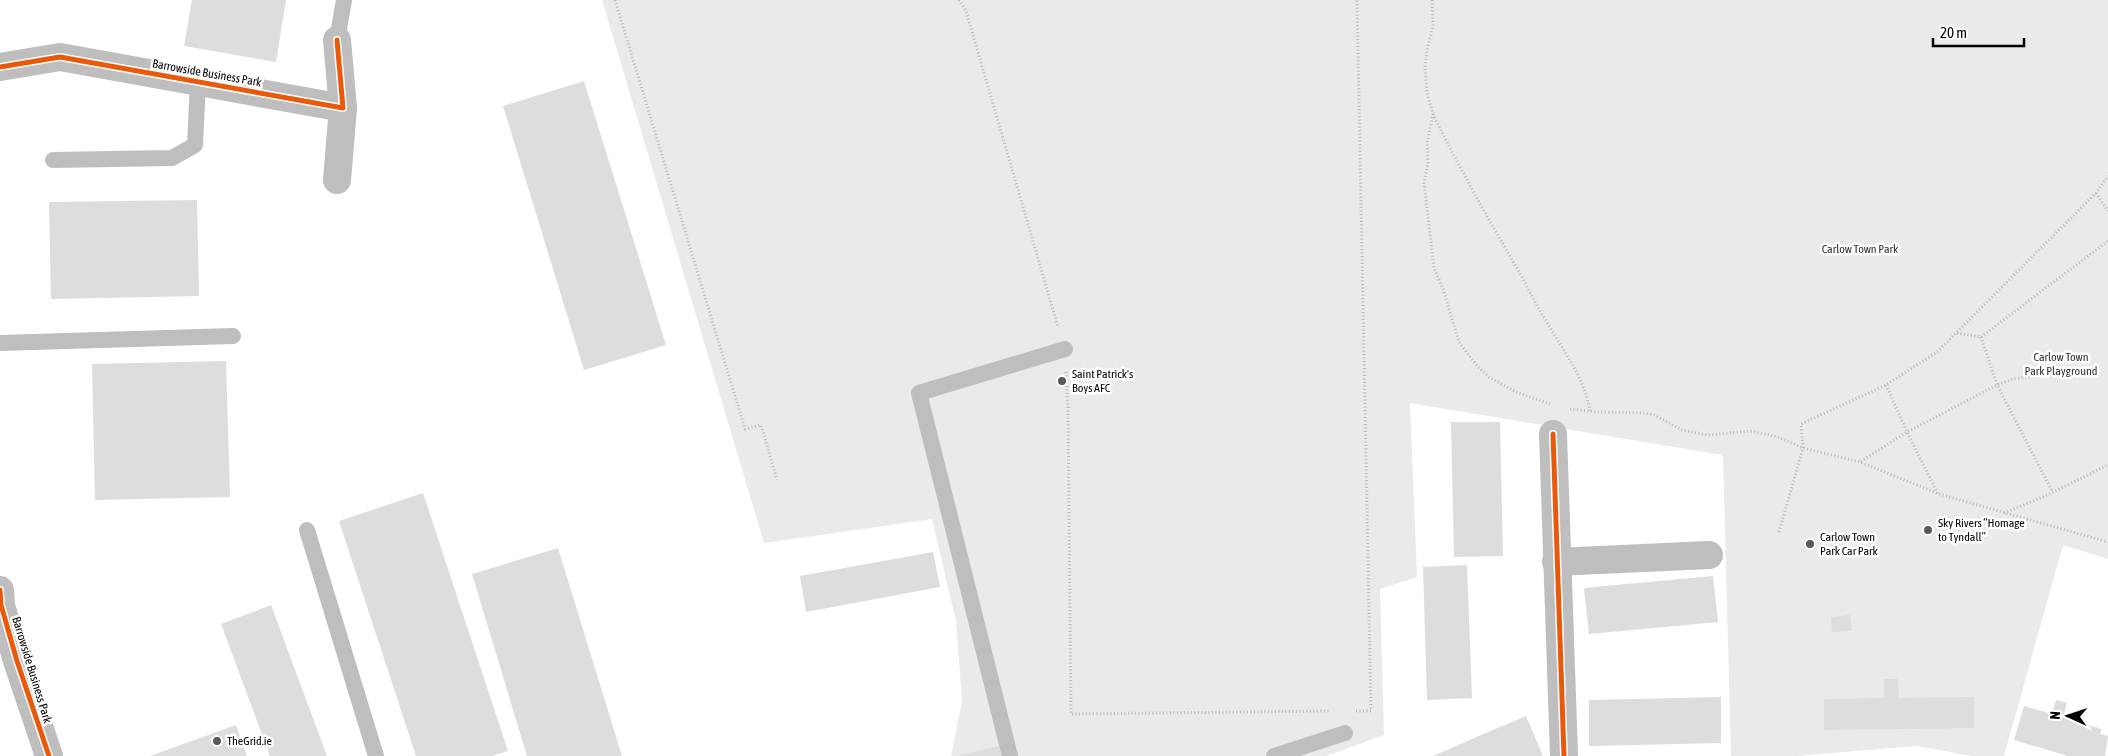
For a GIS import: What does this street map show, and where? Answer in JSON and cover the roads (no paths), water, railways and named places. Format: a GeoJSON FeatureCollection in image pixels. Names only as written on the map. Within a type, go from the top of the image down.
{"type":"FeatureCollection","features":[{"type":"Feature","properties":{"kind":"street"},"geometry":{"type":"LineString","coordinates":[[337,40],[344,108],[337,180]]}},
{"type":"Feature","properties":{"kind":"street","name":"Barrowside Business Park"},"geometry":{"type":"LineString","coordinates":[[0,67],[60,57],[344,108]]}},
{"type":"Feature","properties":{"kind":"street"},"geometry":{"type":"LineString","coordinates":[[1553,434],[1564,756]]}},
{"type":"Feature","properties":{"kind":"street"},"geometry":{"type":"LineString","coordinates":[[1556,562],[1709,555]]}},
{"type":"Feature","properties":{"kind":"street","name":"Barrowside Business Park"},"geometry":{"type":"LineString","coordinates":[[0,590],[1,605],[17,661],[49,756]]}},
{"type":"Feature","properties":{"kind":"lane"},"geometry":{"type":"LineString","coordinates":[[337,40],[344,0]]}},
{"type":"Feature","properties":{"kind":"lane"},"geometry":{"type":"LineString","coordinates":[[54,160],[172,158],[195,145],[198,81]]}},
{"type":"Feature","properties":{"kind":"lane"},"geometry":{"type":"LineString","coordinates":[[0,343],[233,336]]}},
{"type":"Feature","properties":{"kind":"lane"},"geometry":{"type":"LineString","coordinates":[[1010,756],[919,393],[1065,349]]}},
{"type":"Feature","properties":{"kind":"lane"},"geometry":{"type":"LineString","coordinates":[[307,530],[376,756]]}},
{"type":"Feature","properties":{"kind":"lane"},"geometry":{"type":"LineString","coordinates":[[1274,756],[1345,733]]}},
{"type":"Feature","properties":{"kind":"place","name":"Saint Patrick's Boys AFC"},"geometry":{"type":"Point","coordinates":[1062,381]}},
{"type":"Feature","properties":{"kind":"place","name":"Sky Rivers “Homage to Tyndall”"},"geometry":{"type":"Point","coordinates":[1928,530]}},
{"type":"Feature","properties":{"kind":"place","name":"Carlow Town Park Car Park"},"geometry":{"type":"Point","coordinates":[1810,544]}},
{"type":"Feature","properties":{"kind":"place","name":"TheGrid.ie"},"geometry":{"type":"Point","coordinates":[217,741]}},
{"type":"Feature","properties":{"kind":"park label","name":"Carlow Town Park"},"geometry":{"type":"Point","coordinates":[1860,249]}},
{"type":"Feature","properties":{"kind":"park label","name":"Carlow Town Park Playground"},"geometry":{"type":"Point","coordinates":[2061,364]}}]}
